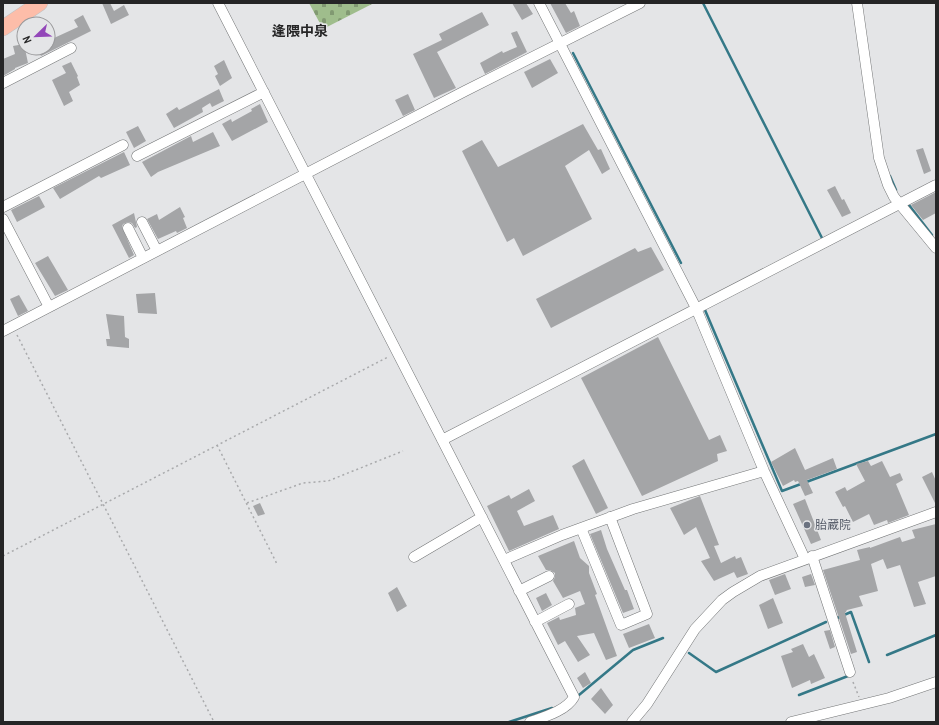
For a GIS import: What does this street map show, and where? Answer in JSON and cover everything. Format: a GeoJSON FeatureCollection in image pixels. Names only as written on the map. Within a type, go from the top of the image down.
{"type":"FeatureCollection","features":[{"type":"Feature","properties":{"kind":"highway"},"geometry":{"type":"LineString","coordinates":[[3,28],[40,3]]}},
{"type":"Feature","properties":{"kind":"street"},"geometry":{"type":"LineString","coordinates":[[218,3],[574,697],[571,701],[549,715],[530,722]]}},
{"type":"Feature","properties":{"kind":"street"},"geometry":{"type":"LineString","coordinates":[[540,3],[696,308],[764,471],[808,558],[850,672]]}},
{"type":"Feature","properties":{"kind":"street"},"geometry":{"type":"LineString","coordinates":[[8,329],[305,174],[640,3]]}},
{"type":"Feature","properties":{"kind":"street"},"geometry":{"type":"LineString","coordinates":[[856,3],[879,158],[888,185],[894,197],[936,248]]}},
{"type":"Feature","properties":{"kind":"street"},"geometry":{"type":"LineString","coordinates":[[3,83],[71,48]]}},
{"type":"Feature","properties":{"kind":"street"},"geometry":{"type":"LineString","coordinates":[[137,156],[264,92]]}},
{"type":"Feature","properties":{"kind":"street"},"geometry":{"type":"LineString","coordinates":[[3,207],[123,145]]}},
{"type":"Feature","properties":{"kind":"street"},"geometry":{"type":"LineString","coordinates":[[442,440],[696,308],[900,205],[936,185]]}},
{"type":"Feature","properties":{"kind":"street"},"geometry":{"type":"LineString","coordinates":[[3,219],[6,230],[49,307]]}},
{"type":"Feature","properties":{"kind":"street"},"geometry":{"type":"LineString","coordinates":[[142,222],[157,251]]}},
{"type":"Feature","properties":{"kind":"street"},"geometry":{"type":"LineString","coordinates":[[128,228],[143,258]]}},
{"type":"Feature","properties":{"kind":"street"},"geometry":{"type":"LineString","coordinates":[[504,560],[610,518],[706,486],[764,471]]}},
{"type":"Feature","properties":{"kind":"street"},"geometry":{"type":"LineString","coordinates":[[632,722],[647,704],[695,629],[722,600],[750,580],[936,512]]}},
{"type":"Feature","properties":{"kind":"street"},"geometry":{"type":"LineString","coordinates":[[414,557],[482,517]]}},
{"type":"Feature","properties":{"kind":"street"},"geometry":{"type":"LineString","coordinates":[[582,528],[620,625],[647,614],[610,518]]}},
{"type":"Feature","properties":{"kind":"street"},"geometry":{"type":"LineString","coordinates":[[520,591],[550,576]]}},
{"type":"Feature","properties":{"kind":"street"},"geometry":{"type":"LineString","coordinates":[[536,622],[569,604]]}},
{"type":"Feature","properties":{"kind":"street"},"geometry":{"type":"LineString","coordinates":[[791,722],[889,698],[936,682]]}},
{"type":"Feature","properties":{"kind":"path"},"geometry":{"type":"LineString","coordinates":[[8,329],[104,505],[214,722]]}},
{"type":"Feature","properties":{"kind":"path"},"geometry":{"type":"LineString","coordinates":[[3,556],[397,352]]}},
{"type":"Feature","properties":{"kind":"path"},"geometry":{"type":"LineString","coordinates":[[217,445],[277,564]]}},
{"type":"Feature","properties":{"kind":"path"},"geometry":{"type":"LineString","coordinates":[[247,503],[303,483],[328,481],[403,450]]}},
{"type":"Feature","properties":{"kind":"path"},"geometry":{"type":"LineString","coordinates":[[850,672],[862,705]]}},
{"type":"Feature","properties":{"kind":"green space"},"geometry":{"type":"Polygon","coordinates":[[[309,3],[374,3],[323,29],[309,3]]]}},
{"type":"Feature","properties":{"kind":"building"},"geometry":{"type":"Polygon","coordinates":[[[102,3],[110,3],[114,11],[124,5],[129,15],[111,24],[102,3]]]}},
{"type":"Feature","properties":{"kind":"building"},"geometry":{"type":"Polygon","coordinates":[[[512,3],[526,3],[533,14],[522,20],[512,3]]]}},
{"type":"Feature","properties":{"kind":"building"},"geometry":{"type":"Polygon","coordinates":[[[550,3],[565,3],[571,13],[574,11],[580,26],[566,33],[550,3]]]}},
{"type":"Feature","properties":{"kind":"building"},"geometry":{"type":"Polygon","coordinates":[[[482,12],[489,25],[437,52],[456,88],[434,98],[413,54],[442,40],[439,34],[482,12]]]}},
{"type":"Feature","properties":{"kind":"building"},"geometry":{"type":"Polygon","coordinates":[[[83,15],[91,31],[56,48],[56,37],[78,27],[74,20],[83,15]]]}},
{"type":"Feature","properties":{"kind":"building"},"geometry":{"type":"Polygon","coordinates":[[[517,31],[527,52],[485,74],[480,63],[502,51],[503,53],[517,47],[511,33],[517,31]]]}},
{"type":"Feature","properties":{"kind":"building"},"geometry":{"type":"Polygon","coordinates":[[[16,45],[16,56],[27,56],[28,63],[15,68],[3,76],[3,59],[15,54],[13,46],[16,45]]]}},
{"type":"Feature","properties":{"kind":"building"},"geometry":{"type":"Polygon","coordinates":[[[550,59],[558,73],[532,88],[524,72],[550,59]]]}},
{"type":"Feature","properties":{"kind":"building"},"geometry":{"type":"Polygon","coordinates":[[[224,60],[232,78],[220,86],[215,76],[218,74],[214,66],[224,60]]]}},
{"type":"Feature","properties":{"kind":"building"},"geometry":{"type":"Polygon","coordinates":[[[71,62],[78,76],[80,85],[69,92],[73,101],[64,106],[52,80],[66,73],[62,66],[71,62]]]}},
{"type":"Feature","properties":{"kind":"building"},"geometry":{"type":"Polygon","coordinates":[[[219,89],[224,101],[212,107],[210,103],[202,108],[203,112],[174,128],[166,114],[177,107],[179,110],[219,89]]]}},
{"type":"Feature","properties":{"kind":"building"},"geometry":{"type":"Polygon","coordinates":[[[408,94],[415,110],[403,116],[395,100],[408,94]]]}},
{"type":"Feature","properties":{"kind":"building"},"geometry":{"type":"Polygon","coordinates":[[[260,104],[268,122],[232,141],[222,124],[231,119],[232,122],[252,111],[251,109],[260,104]]]}},
{"type":"Feature","properties":{"kind":"building"},"geometry":{"type":"Polygon","coordinates":[[[583,124],[598,150],[601,149],[610,169],[602,174],[589,150],[565,166],[592,219],[523,256],[514,238],[507,242],[462,151],[482,140],[498,167],[583,124]]]}},
{"type":"Feature","properties":{"kind":"building"},"geometry":{"type":"Polygon","coordinates":[[[138,126],[146,141],[134,148],[126,132],[138,126]]]}},
{"type":"Feature","properties":{"kind":"building"},"geometry":{"type":"Polygon","coordinates":[[[213,132],[220,146],[158,172],[151,177],[142,162],[191,136],[193,142],[213,132]]]}},
{"type":"Feature","properties":{"kind":"building"},"geometry":{"type":"Polygon","coordinates":[[[923,148],[931,171],[924,174],[916,150],[923,148]]]}},
{"type":"Feature","properties":{"kind":"building"},"geometry":{"type":"Polygon","coordinates":[[[124,152],[130,165],[101,178],[99,176],[60,199],[53,188],[124,152]]]}},
{"type":"Feature","properties":{"kind":"building"},"geometry":{"type":"Polygon","coordinates":[[[835,186],[851,213],[842,217],[827,190],[835,186]]]}},
{"type":"Feature","properties":{"kind":"building"},"geometry":{"type":"Polygon","coordinates":[[[936,192],[936,213],[923,220],[911,205],[936,192]]]}},
{"type":"Feature","properties":{"kind":"building"},"geometry":{"type":"Polygon","coordinates":[[[39,196],[45,207],[17,222],[11,210],[39,196]]]}},
{"type":"Feature","properties":{"kind":"building"},"geometry":{"type":"Polygon","coordinates":[[[180,207],[185,217],[183,218],[187,228],[158,239],[147,219],[157,214],[159,220],[180,207]]]}},
{"type":"Feature","properties":{"kind":"building"},"geometry":{"type":"Polygon","coordinates":[[[134,213],[137,227],[135,228],[132,223],[128,222],[123,224],[122,227],[134,255],[129,258],[112,225],[134,213]]]}},
{"type":"Feature","properties":{"kind":"building"},"geometry":{"type":"Polygon","coordinates":[[[651,247],[664,270],[551,328],[536,299],[635,248],[638,252],[651,247]]]}},
{"type":"Feature","properties":{"kind":"building"},"geometry":{"type":"Polygon","coordinates":[[[48,256],[68,290],[55,296],[35,263],[48,256]]]}},
{"type":"Feature","properties":{"kind":"building"},"geometry":{"type":"Polygon","coordinates":[[[155,293],[157,314],[138,313],[136,294],[155,293]]]}},
{"type":"Feature","properties":{"kind":"building"},"geometry":{"type":"Polygon","coordinates":[[[19,295],[28,311],[18,316],[10,299],[19,295]]]}},
{"type":"Feature","properties":{"kind":"building"},"geometry":{"type":"Polygon","coordinates":[[[106,314],[124,316],[125,337],[129,339],[129,348],[107,346],[106,339],[110,339],[106,314]]]}},
{"type":"Feature","properties":{"kind":"building"},"geometry":{"type":"Polygon","coordinates":[[[658,337],[709,440],[720,435],[727,451],[717,454],[718,461],[642,496],[581,378],[658,337]]]}},
{"type":"Feature","properties":{"kind":"building"},"geometry":{"type":"Polygon","coordinates":[[[795,448],[805,470],[833,458],[837,469],[807,480],[813,493],[805,496],[798,481],[795,482],[794,480],[783,486],[771,462],[795,448]]]}},
{"type":"Feature","properties":{"kind":"building"},"geometry":{"type":"Polygon","coordinates":[[[584,459],[608,508],[596,514],[572,466],[584,459]]]}},
{"type":"Feature","properties":{"kind":"building"},"geometry":{"type":"Polygon","coordinates":[[[868,461],[871,466],[882,461],[890,477],[900,473],[903,480],[896,484],[909,515],[888,523],[887,520],[874,525],[869,514],[853,522],[845,506],[843,507],[835,492],[845,487],[847,491],[865,481],[856,464],[868,461]]]}},
{"type":"Feature","properties":{"kind":"building"},"geometry":{"type":"Polygon","coordinates":[[[932,472],[936,481],[936,505],[922,477],[932,472]]]}},
{"type":"Feature","properties":{"kind":"building"},"geometry":{"type":"Polygon","coordinates":[[[529,489],[535,501],[517,511],[524,526],[553,515],[559,529],[509,551],[487,506],[509,495],[511,499],[529,489]]]}},
{"type":"Feature","properties":{"kind":"building"},"geometry":{"type":"Polygon","coordinates":[[[700,496],[719,545],[714,546],[721,563],[735,556],[736,559],[741,557],[748,574],[737,578],[734,572],[714,581],[701,561],[710,558],[696,527],[684,535],[670,508],[700,496]]]}},
{"type":"Feature","properties":{"kind":"building"},"geometry":{"type":"Polygon","coordinates":[[[805,499],[821,540],[811,544],[793,504],[805,499]]]}},
{"type":"Feature","properties":{"kind":"building"},"geometry":{"type":"Polygon","coordinates":[[[260,503],[265,514],[258,516],[253,506],[260,503]]]}},
{"type":"Feature","properties":{"kind":"building"},"geometry":{"type":"Polygon","coordinates":[[[936,524],[936,576],[918,582],[926,604],[914,607],[900,565],[887,569],[883,559],[871,564],[878,591],[859,596],[863,606],[847,610],[845,613],[857,652],[851,654],[823,570],[860,560],[857,550],[870,548],[900,537],[902,542],[915,538],[912,530],[936,524]]]}},
{"type":"Feature","properties":{"kind":"building"},"geometry":{"type":"Polygon","coordinates":[[[601,530],[607,549],[625,590],[627,590],[634,609],[623,613],[590,534],[601,530]]]}},
{"type":"Feature","properties":{"kind":"building"},"geometry":{"type":"Polygon","coordinates":[[[574,541],[580,558],[589,566],[589,573],[597,594],[595,595],[617,656],[606,660],[594,633],[577,636],[590,655],[578,662],[565,641],[558,645],[547,623],[559,617],[560,620],[576,615],[575,608],[585,604],[580,591],[563,598],[553,581],[555,573],[550,570],[546,570],[538,556],[574,541]]]}},
{"type":"Feature","properties":{"kind":"building"},"geometry":{"type":"Polygon","coordinates":[[[785,574],[791,589],[775,595],[769,580],[785,574]]]}},
{"type":"Feature","properties":{"kind":"building"},"geometry":{"type":"Polygon","coordinates":[[[811,574],[815,585],[805,587],[802,577],[811,574]]]}},
{"type":"Feature","properties":{"kind":"building"},"geometry":{"type":"Polygon","coordinates":[[[397,587],[407,606],[397,612],[388,593],[397,587]]]}},
{"type":"Feature","properties":{"kind":"building"},"geometry":{"type":"Polygon","coordinates":[[[546,593],[552,605],[542,611],[536,598],[546,593]]]}},
{"type":"Feature","properties":{"kind":"building"},"geometry":{"type":"Polygon","coordinates":[[[773,598],[783,623],[768,629],[759,605],[773,598]]]}},
{"type":"Feature","properties":{"kind":"building"},"geometry":{"type":"Polygon","coordinates":[[[649,624],[655,638],[629,648],[623,634],[649,624]]]}},
{"type":"Feature","properties":{"kind":"building"},"geometry":{"type":"Polygon","coordinates":[[[830,630],[835,647],[830,649],[824,631],[830,630]]]}},
{"type":"Feature","properties":{"kind":"building"},"geometry":{"type":"Polygon","coordinates":[[[803,644],[809,657],[814,654],[825,678],[811,684],[810,680],[792,688],[781,656],[793,652],[791,649],[803,644]]]}},
{"type":"Feature","properties":{"kind":"building"},"geometry":{"type":"Polygon","coordinates":[[[585,672],[591,683],[583,688],[577,678],[585,672]]]}},
{"type":"Feature","properties":{"kind":"building"},"geometry":{"type":"Polygon","coordinates":[[[601,688],[613,705],[605,714],[591,699],[601,688]]]}},
{"type":"Feature","properties":{"kind":"waterway"},"geometry":{"type":"LineString","coordinates":[[703,3],[822,238]]}},
{"type":"Feature","properties":{"kind":"waterway"},"geometry":{"type":"LineString","coordinates":[[573,53],[681,263]]}},
{"type":"Feature","properties":{"kind":"waterway"},"geometry":{"type":"LineString","coordinates":[[890,176],[896,190]]}},
{"type":"Feature","properties":{"kind":"waterway"},"geometry":{"type":"LineString","coordinates":[[909,205],[932,235]]}},
{"type":"Feature","properties":{"kind":"waterway"},"geometry":{"type":"LineString","coordinates":[[705,310],[782,491],[936,434]]}},
{"type":"Feature","properties":{"kind":"waterway"},"geometry":{"type":"LineString","coordinates":[[837,618],[851,612],[869,662]]}},
{"type":"Feature","properties":{"kind":"waterway"},"geometry":{"type":"LineString","coordinates":[[689,653],[716,672],[826,622]]}},
{"type":"Feature","properties":{"kind":"waterway"},"geometry":{"type":"LineString","coordinates":[[887,655],[936,635]]}},
{"type":"Feature","properties":{"kind":"waterway"},"geometry":{"type":"LineString","coordinates":[[579,695],[633,650],[663,638]]}},
{"type":"Feature","properties":{"kind":"waterway"},"geometry":{"type":"LineString","coordinates":[[799,695],[848,676]]}},
{"type":"Feature","properties":{"kind":"waterway"},"geometry":{"type":"LineString","coordinates":[[509,722],[552,708]]}},
{"type":"Feature","properties":{"kind":"place","name":"胎蔵院"},"geometry":{"type":"Point","coordinates":[807,525]}},
{"type":"Feature","properties":{"kind":"district","name":"逢隈中泉"},"geometry":{"type":"Point","coordinates":[300,31]}}]}
